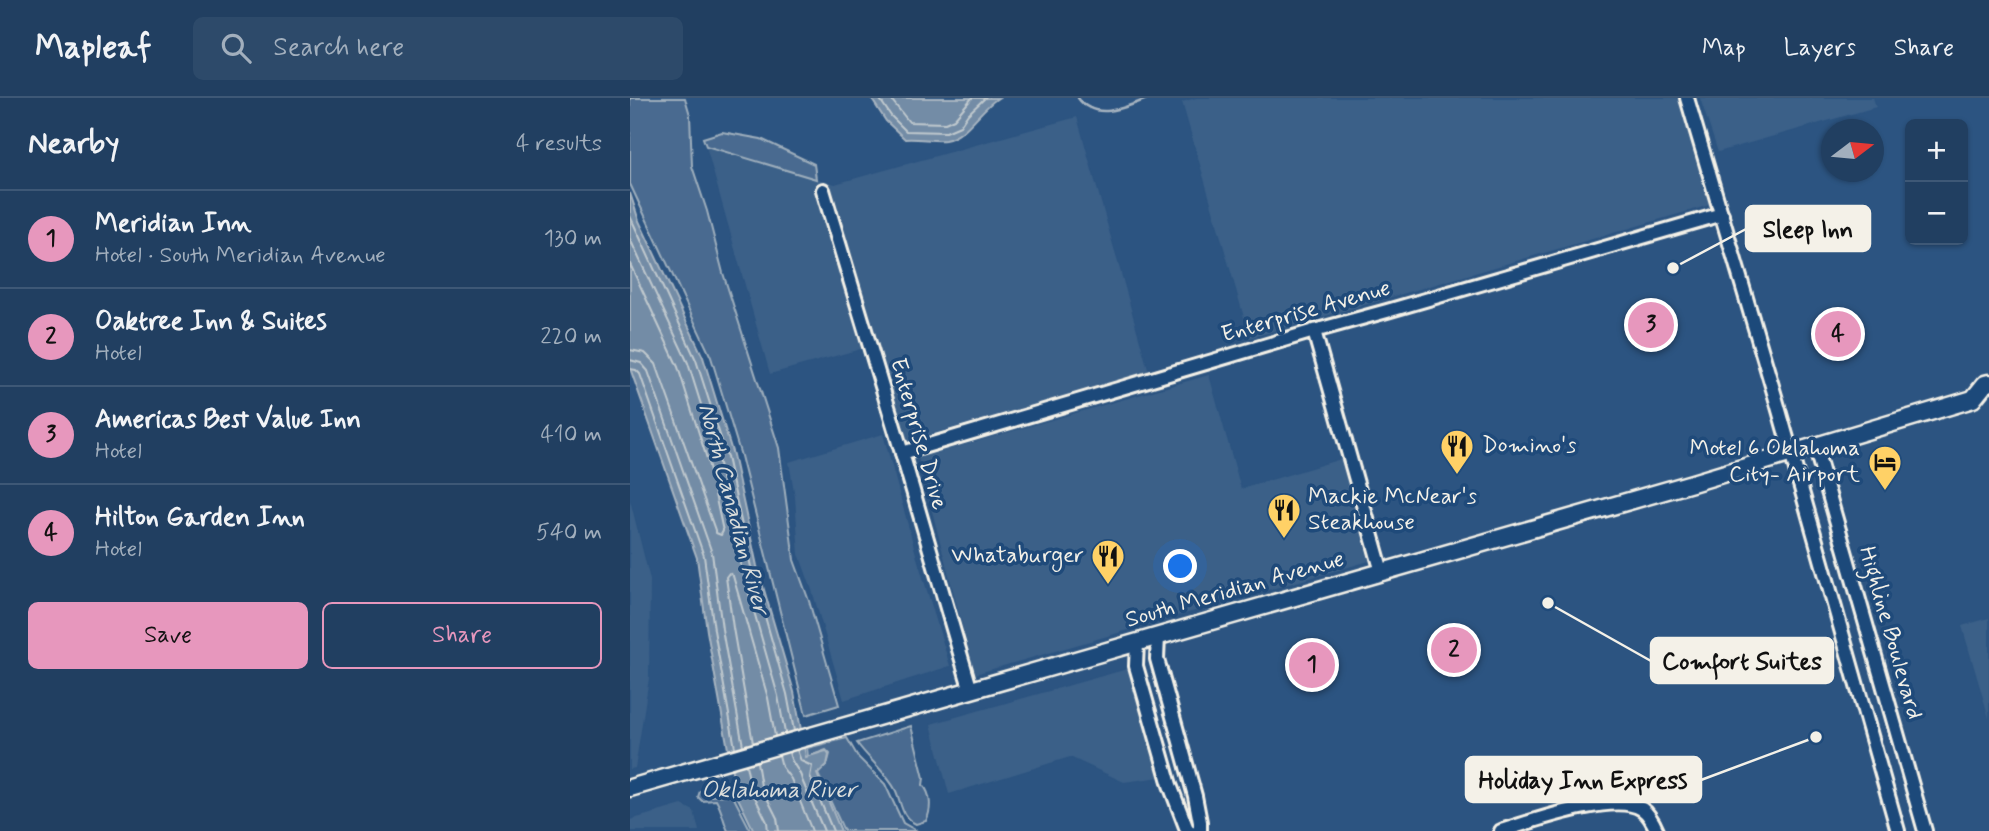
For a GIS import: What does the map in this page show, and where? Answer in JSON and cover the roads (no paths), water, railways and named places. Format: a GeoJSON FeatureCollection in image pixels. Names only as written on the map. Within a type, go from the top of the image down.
{"type":"FeatureCollection","features":[{"type":"Feature","properties":{"kind":"main road","name":"South Meridian Avenue"},"geometry":{"type":"LineString","coordinates":[[637,786],[1815,446],[1981,401],[1985,384],[1989,383]]}},
{"type":"Feature","properties":{"kind":"street","name":"Highline Boulevard"},"geometry":{"type":"LineString","coordinates":[[1687,98],[1898,831]]}},
{"type":"Feature","properties":{"kind":"street","name":"Enterprise Drive"},"geometry":{"type":"LineString","coordinates":[[823,190],[971,691]]}},
{"type":"Feature","properties":{"kind":"street","name":"Enterprise Avenue"},"geometry":{"type":"LineString","coordinates":[[902,453],[1722,214]]}},
{"type":"Feature","properties":{"kind":"street"},"geometry":{"type":"LineString","coordinates":[[1314,331],[1382,572]]}},
{"type":"Feature","properties":{"kind":"street","name":"Highline Boulevard"},"geometry":{"type":"LineString","coordinates":[[1815,446],[1925,831]]}},
{"type":"Feature","properties":{"kind":"street"},"geometry":{"type":"LineString","coordinates":[[1809,519],[1833,511]]}},
{"type":"Feature","properties":{"kind":"street"},"geometry":{"type":"LineString","coordinates":[[1158,636],[1157,659],[1187,764],[1200,831]]}},
{"type":"Feature","properties":{"kind":"street"},"geometry":{"type":"LineString","coordinates":[[1137,642],[1136,666],[1166,770],[1189,831]]}},
{"type":"Feature","properties":{"kind":"street"},"geometry":{"type":"LineString","coordinates":[[1157,737],[1178,732]]}},
{"type":"Feature","properties":{"kind":"street"},"geometry":{"type":"LineString","coordinates":[[1166,770],[1187,764]]}},
{"type":"Feature","properties":{"kind":"street"},"geometry":{"type":"LineString","coordinates":[[1501,831],[1587,807],[1612,803],[1629,804],[1644,809],[1657,831]]}},
{"type":"Feature","properties":{"kind":"water"},"geometry":{"type":"Polygon","coordinates":[[[871,98],[998,98],[966,129],[953,138],[940,140],[905,139],[886,121],[871,98]]]}},
{"type":"Feature","properties":{"kind":"water","name":"Oklahoma River"},"geometry":{"type":"Polygon","coordinates":[[[630,193],[639,221],[703,357],[733,455],[757,566],[794,692],[806,757],[826,751],[829,755],[827,765],[817,774],[841,831],[754,831],[736,794],[697,558],[630,368],[630,193]]]}},
{"type":"Feature","properties":{"kind":"waterway"},"geometry":{"type":"LineString","coordinates":[[1078,98],[1085,105],[1102,111],[1121,108],[1149,98]]}},
{"type":"Feature","properties":{"kind":"place","name":"Sleep Inn"},"geometry":{"type":"Point","coordinates":[1673,268]}},
{"type":"Feature","properties":{"kind":"place","name":"Americas Best Value Inn"},"geometry":{"type":"Point","coordinates":[1651,325]}},
{"type":"Feature","properties":{"kind":"place","name":"Hilton Garden Inn"},"geometry":{"type":"Point","coordinates":[1838,334]}},
{"type":"Feature","properties":{"kind":"place","name":"Domino's"},"geometry":{"type":"Point","coordinates":[1457,476]}},
{"type":"Feature","properties":{"kind":"place","name":"Motel 6 Oklahoma City- Airport"},"geometry":{"type":"Point","coordinates":[1885,492]}},
{"type":"Feature","properties":{"kind":"place","name":"Mackie McNear's Steakhouse"},"geometry":{"type":"Point","coordinates":[1284,540]}},
{"type":"Feature","properties":{"kind":"place","name":"Whataburger"},"geometry":{"type":"Point","coordinates":[1108,586]}},
{"type":"Feature","properties":{"kind":"place","name":"Comfort Suites"},"geometry":{"type":"Point","coordinates":[1548,603]}},
{"type":"Feature","properties":{"kind":"place","name":"Oaktree Inn & Suites"},"geometry":{"type":"Point","coordinates":[1454,650]}},
{"type":"Feature","properties":{"kind":"place","name":"Meridian Inn"},"geometry":{"type":"Point","coordinates":[1312,665]}},
{"type":"Feature","properties":{"kind":"place","name":"Holiday Inn Express"},"geometry":{"type":"Point","coordinates":[1816,737]}},
{"type":"Feature","properties":{"kind":"water label","name":"North Canadian River"},"geometry":{"type":"Point","coordinates":[733,509]}}]}
